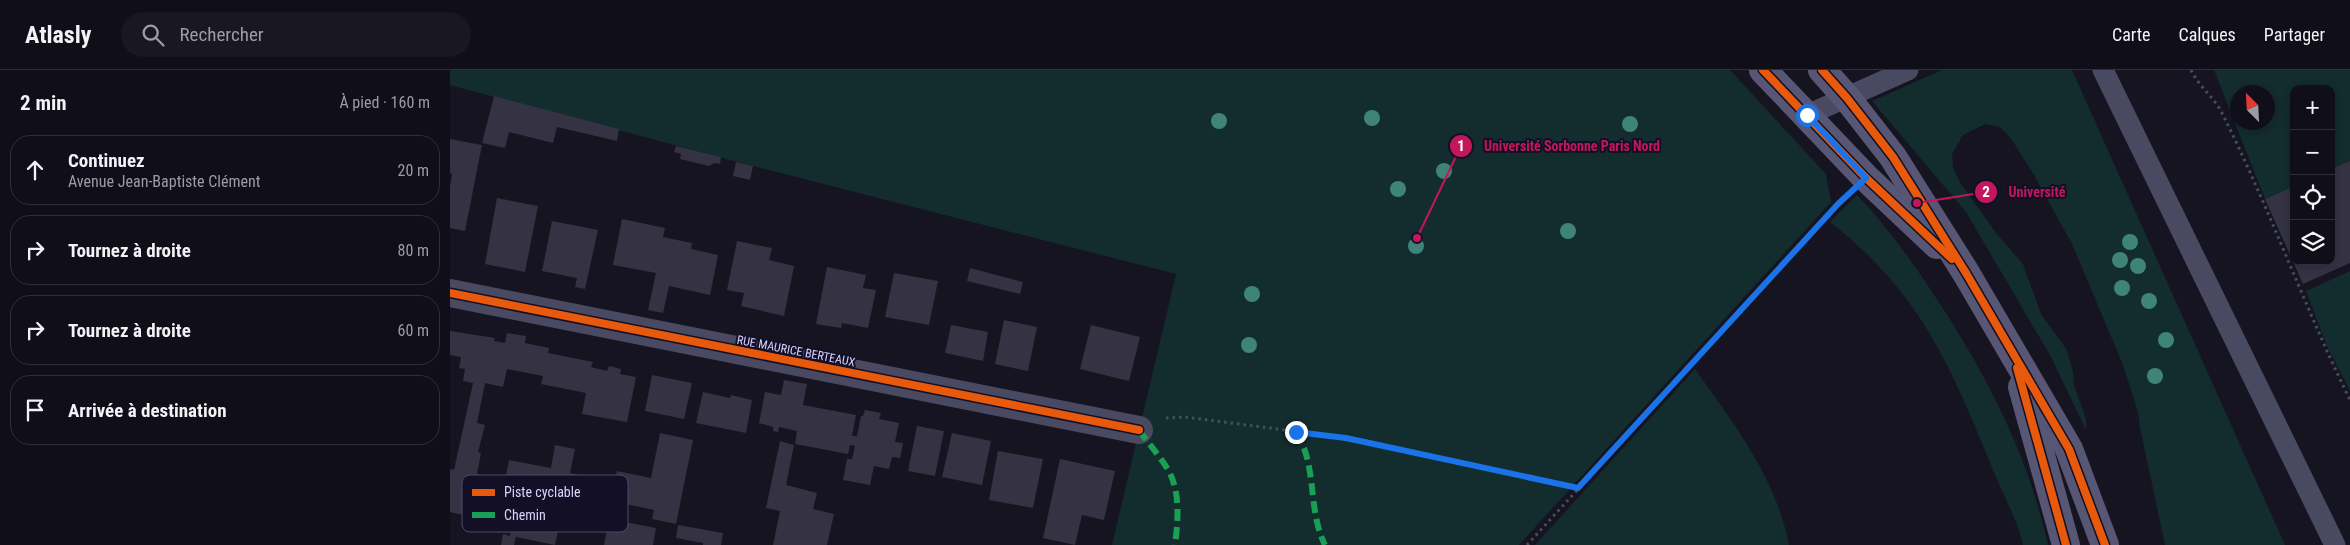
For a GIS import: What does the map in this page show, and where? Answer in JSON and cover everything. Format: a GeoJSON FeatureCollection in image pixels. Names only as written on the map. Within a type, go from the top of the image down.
{"type":"FeatureCollection","features":[{"type":"Feature","properties":{"kind":"street"},"geometry":{"type":"LineString","coordinates":[[1822,70],[1847,98],[1893,157],[1966,273],[2069,449],[2105,545]]}},
{"type":"Feature","properties":{"kind":"street"},"geometry":{"type":"LineString","coordinates":[[1766,71],[1866,178],[1966,273]]}},
{"type":"Feature","properties":{"kind":"street","name":"RUE MAURICE BERTEAUX"},"geometry":{"type":"LineString","coordinates":[[450,294],[1139,430]]}},
{"type":"Feature","properties":{"kind":"street"},"geometry":{"type":"LineString","coordinates":[[2012,352],[2066,545]]}},
{"type":"Feature","properties":{"kind":"lane"},"geometry":{"type":"LineString","coordinates":[[1807,115],[1908,70]]}},
{"type":"Feature","properties":{"kind":"lane"},"geometry":{"type":"LineString","coordinates":[[2103,70],[2334,545]]}},
{"type":"Feature","properties":{"kind":"path"},"geometry":{"type":"LineString","coordinates":[[2191,70],[2195,80],[2221,111],[2302,290],[2322,343],[2350,400]]}},
{"type":"Feature","properties":{"kind":"path"},"geometry":{"type":"LineString","coordinates":[[1527,545],[1831,211],[1866,178]]}},
{"type":"Feature","properties":{"kind":"path"},"geometry":{"type":"LineString","coordinates":[[1139,430],[1164,418],[1185,417],[1331,436],[1578,488]]}},
{"type":"Feature","properties":{"kind":"green space"},"geometry":{"type":"Polygon","coordinates":[[[450,70],[1730,70],[1826,174],[1831,202],[1519,545],[1112,545],[1176,274],[753,166],[450,85],[450,70]]]}},
{"type":"Feature","properties":{"kind":"green space"},"geometry":{"type":"Polygon","coordinates":[[[1942,70],[2072,70],[2285,545],[2165,545],[2138,412],[2123,365],[2072,244],[2034,175],[2012,140],[2000,127],[1985,124],[1963,135],[1952,154],[1953,167],[1959,181],[1996,233],[2023,264],[2041,314],[2067,350],[2073,372],[2074,385],[2086,419],[2086,430],[2051,357],[1966,212],[1872,101],[1942,70]]]}},
{"type":"Feature","properties":{"kind":"green space"},"geometry":{"type":"Polygon","coordinates":[[[2214,70],[2350,70],[2350,161],[2335,167],[2335,85],[2290,85],[2290,188],[2265,199],[2238,130],[2275,130],[2275,85],[2230,85],[2230,110],[2214,70]]]}},
{"type":"Feature","properties":{"kind":"green space"},"geometry":{"type":"Polygon","coordinates":[[[1857,195],[1881,222],[1914,265],[1978,366],[2019,452],[2040,512],[2048,545],[2023,545],[2014,518],[1963,398],[1930,334],[1888,276],[1830,222],[1857,195]]]}},
{"type":"Feature","properties":{"kind":"green space"},"geometry":{"type":"Polygon","coordinates":[[[2350,271],[2350,391],[2327,346],[2306,291],[2350,271]]]}},
{"type":"Feature","properties":{"kind":"green space"},"geometry":{"type":"Polygon","coordinates":[[[1695,369],[1752,452],[1764,474],[1783,520],[1789,545],[1535,545],[1695,369]]]}},
{"type":"Feature","properties":{"kind":"building"},"geometry":{"type":"Polygon","coordinates":[[[494,96],[619,129],[617,141],[557,127],[553,143],[509,132],[505,148],[482,143],[494,96]]]}},
{"type":"Feature","properties":{"kind":"building"},"geometry":{"type":"Polygon","coordinates":[[[450,139],[482,145],[465,231],[450,228],[450,187],[452,174],[450,173],[450,139]]]}},
{"type":"Feature","properties":{"kind":"building"},"geometry":{"type":"Polygon","coordinates":[[[676,146],[721,157],[720,164],[714,163],[709,166],[680,159],[681,154],[674,152],[676,146]]]}},
{"type":"Feature","properties":{"kind":"building"},"geometry":{"type":"Polygon","coordinates":[[[2350,161],[2350,263],[2303,284],[2295,265],[2335,265],[2335,167],[2350,161]]]}},
{"type":"Feature","properties":{"kind":"building"},"geometry":{"type":"Polygon","coordinates":[[[736,162],[753,166],[750,180],[733,176],[736,162]]]}},
{"type":"Feature","properties":{"kind":"building"},"geometry":{"type":"Polygon","coordinates":[[[2290,188],[2290,255],[2265,199],[2290,188]]]}},
{"type":"Feature","properties":{"kind":"building"},"geometry":{"type":"Polygon","coordinates":[[[497,198],[538,206],[525,272],[485,264],[497,198]]]}},
{"type":"Feature","properties":{"kind":"building"},"geometry":{"type":"Polygon","coordinates":[[[622,219],[665,228],[663,237],[692,243],[691,249],[718,255],[710,295],[669,286],[663,313],[648,310],[656,273],[613,265],[622,219]]]}},
{"type":"Feature","properties":{"kind":"building"},"geometry":{"type":"Polygon","coordinates":[[[552,221],[598,230],[585,289],[575,287],[577,278],[542,271],[552,221]]]}},
{"type":"Feature","properties":{"kind":"building"},"geometry":{"type":"Polygon","coordinates":[[[737,241],[772,248],[769,260],[794,266],[784,316],[741,306],[744,293],[727,290],[737,241]]]}},
{"type":"Feature","properties":{"kind":"building"},"geometry":{"type":"Polygon","coordinates":[[[827,267],[866,275],[863,288],[876,290],[868,328],[842,323],[841,328],[816,324],[827,267]]]}},
{"type":"Feature","properties":{"kind":"building"},"geometry":{"type":"Polygon","coordinates":[[[970,268],[1023,282],[1020,294],[967,281],[970,268]]]}},
{"type":"Feature","properties":{"kind":"building"},"geometry":{"type":"Polygon","coordinates":[[[894,273],[938,281],[929,325],[885,317],[894,273]]]}},
{"type":"Feature","properties":{"kind":"building"},"geometry":{"type":"Polygon","coordinates":[[[1004,320],[1037,327],[1028,371],[995,364],[1004,320]]]}},
{"type":"Feature","properties":{"kind":"building"},"geometry":{"type":"Polygon","coordinates":[[[951,325],[988,332],[983,361],[945,353],[951,325]]]}},
{"type":"Feature","properties":{"kind":"building"},"geometry":{"type":"Polygon","coordinates":[[[1091,325],[1140,337],[1129,381],[1080,369],[1091,325]]]}},
{"type":"Feature","properties":{"kind":"building"},"geometry":{"type":"Polygon","coordinates":[[[450,331],[495,338],[494,341],[505,343],[507,333],[526,336],[525,343],[549,348],[548,353],[593,362],[591,367],[607,371],[609,366],[621,369],[620,374],[636,377],[627,422],[582,414],[586,393],[541,384],[543,376],[507,369],[503,387],[485,383],[477,423],[485,425],[478,452],[481,453],[477,474],[482,475],[462,475],[462,515],[450,512],[450,469],[454,470],[473,383],[463,381],[465,369],[459,368],[461,357],[450,355],[450,331]]]}},
{"type":"Feature","properties":{"kind":"building"},"geometry":{"type":"Polygon","coordinates":[[[652,375],[692,383],[684,419],[645,411],[652,375]]]}},
{"type":"Feature","properties":{"kind":"building"},"geometry":{"type":"Polygon","coordinates":[[[784,380],[807,384],[803,405],[856,415],[852,436],[857,436],[861,416],[863,416],[865,410],[881,413],[879,419],[899,423],[895,442],[903,443],[900,458],[892,457],[889,469],[874,466],[870,485],[843,480],[847,459],[852,459],[855,446],[850,445],[848,454],[795,444],[797,431],[779,427],[778,432],[773,431],[773,427],[759,423],[765,392],[781,395],[784,380]]]}},
{"type":"Feature","properties":{"kind":"building"},"geometry":{"type":"Polygon","coordinates":[[[703,392],[730,398],[731,395],[752,400],[746,433],[696,423],[703,392]]]}},
{"type":"Feature","properties":{"kind":"building"},"geometry":{"type":"Polygon","coordinates":[[[917,426],[944,431],[935,476],[908,471],[917,426]]]}},
{"type":"Feature","properties":{"kind":"building"},"geometry":{"type":"Polygon","coordinates":[[[660,433],[693,440],[676,524],[652,519],[654,510],[628,505],[628,475],[616,475],[617,471],[651,478],[660,433]]]}},
{"type":"Feature","properties":{"kind":"building"},"geometry":{"type":"Polygon","coordinates":[[[952,433],[991,441],[982,485],[942,477],[952,433]]]}},
{"type":"Feature","properties":{"kind":"building"},"geometry":{"type":"Polygon","coordinates":[[[780,441],[794,445],[786,485],[817,493],[813,509],[834,514],[827,545],[773,545],[780,511],[766,508],[780,441]]]}},
{"type":"Feature","properties":{"kind":"building"},"geometry":{"type":"Polygon","coordinates":[[[555,445],[575,449],[570,473],[579,475],[506,475],[509,460],[551,468],[555,445]]]}},
{"type":"Feature","properties":{"kind":"building"},"geometry":{"type":"Polygon","coordinates":[[[998,451],[1043,459],[1033,508],[989,500],[998,451]]]}},
{"type":"Feature","properties":{"kind":"building"},"geometry":{"type":"Polygon","coordinates":[[[1060,459],[1115,471],[1104,520],[1082,515],[1075,545],[1043,538],[1060,459]]]}},
{"type":"Feature","properties":{"kind":"building"},"geometry":{"type":"Polygon","coordinates":[[[628,523],[656,528],[653,545],[604,545],[606,532],[628,532],[628,523]]]}},
{"type":"Feature","properties":{"kind":"building"},"geometry":{"type":"Polygon","coordinates":[[[678,525],[723,533],[721,545],[703,545],[703,543],[676,538],[678,525]]]}},
{"type":"Feature","properties":{"kind":"building"},"geometry":{"type":"Polygon","coordinates":[[[511,532],[558,532],[555,545],[516,537],[514,545],[501,545],[503,534],[510,536],[511,532]]]}},
{"type":"Feature","properties":{"kind":"marked path"},"geometry":{"type":"LineString","coordinates":[[1139,430],[1161,458],[1175,486],[1177,506],[1175,545]]}},
{"type":"Feature","properties":{"kind":"marked path"},"geometry":{"type":"LineString","coordinates":[[1296,432],[1303,445],[1307,459],[1316,517],[1325,545]]}},
{"type":"Feature","properties":{"kind":"cycle path"},"geometry":{"type":"LineString","coordinates":[[1763,70],[1866,178],[1952,259]]}},
{"type":"Feature","properties":{"kind":"cycle path"},"geometry":{"type":"LineString","coordinates":[[1822,70],[1847,98],[1893,157],[1966,273],[2069,449],[2105,545]]}},
{"type":"Feature","properties":{"kind":"cycle path"},"geometry":{"type":"LineString","coordinates":[[450,293],[1139,430]]}},
{"type":"Feature","properties":{"kind":"cycle path"},"geometry":{"type":"LineString","coordinates":[[2017,368],[2066,545]]}},
{"type":"Feature","properties":{"kind":"place","name":"Université"},"geometry":{"type":"Point","coordinates":[1917,203]}},
{"type":"Feature","properties":{"kind":"place","name":"Université Sorbonne Paris Nord"},"geometry":{"type":"Point","coordinates":[1417,238]}},
{"type":"Feature","properties":{"kind":"route"},"geometry":{"type":"LineString","coordinates":[[1296,432],[1346,438],[1578,488],[1838,204],[1866,178],[1807,115]]}}]}
